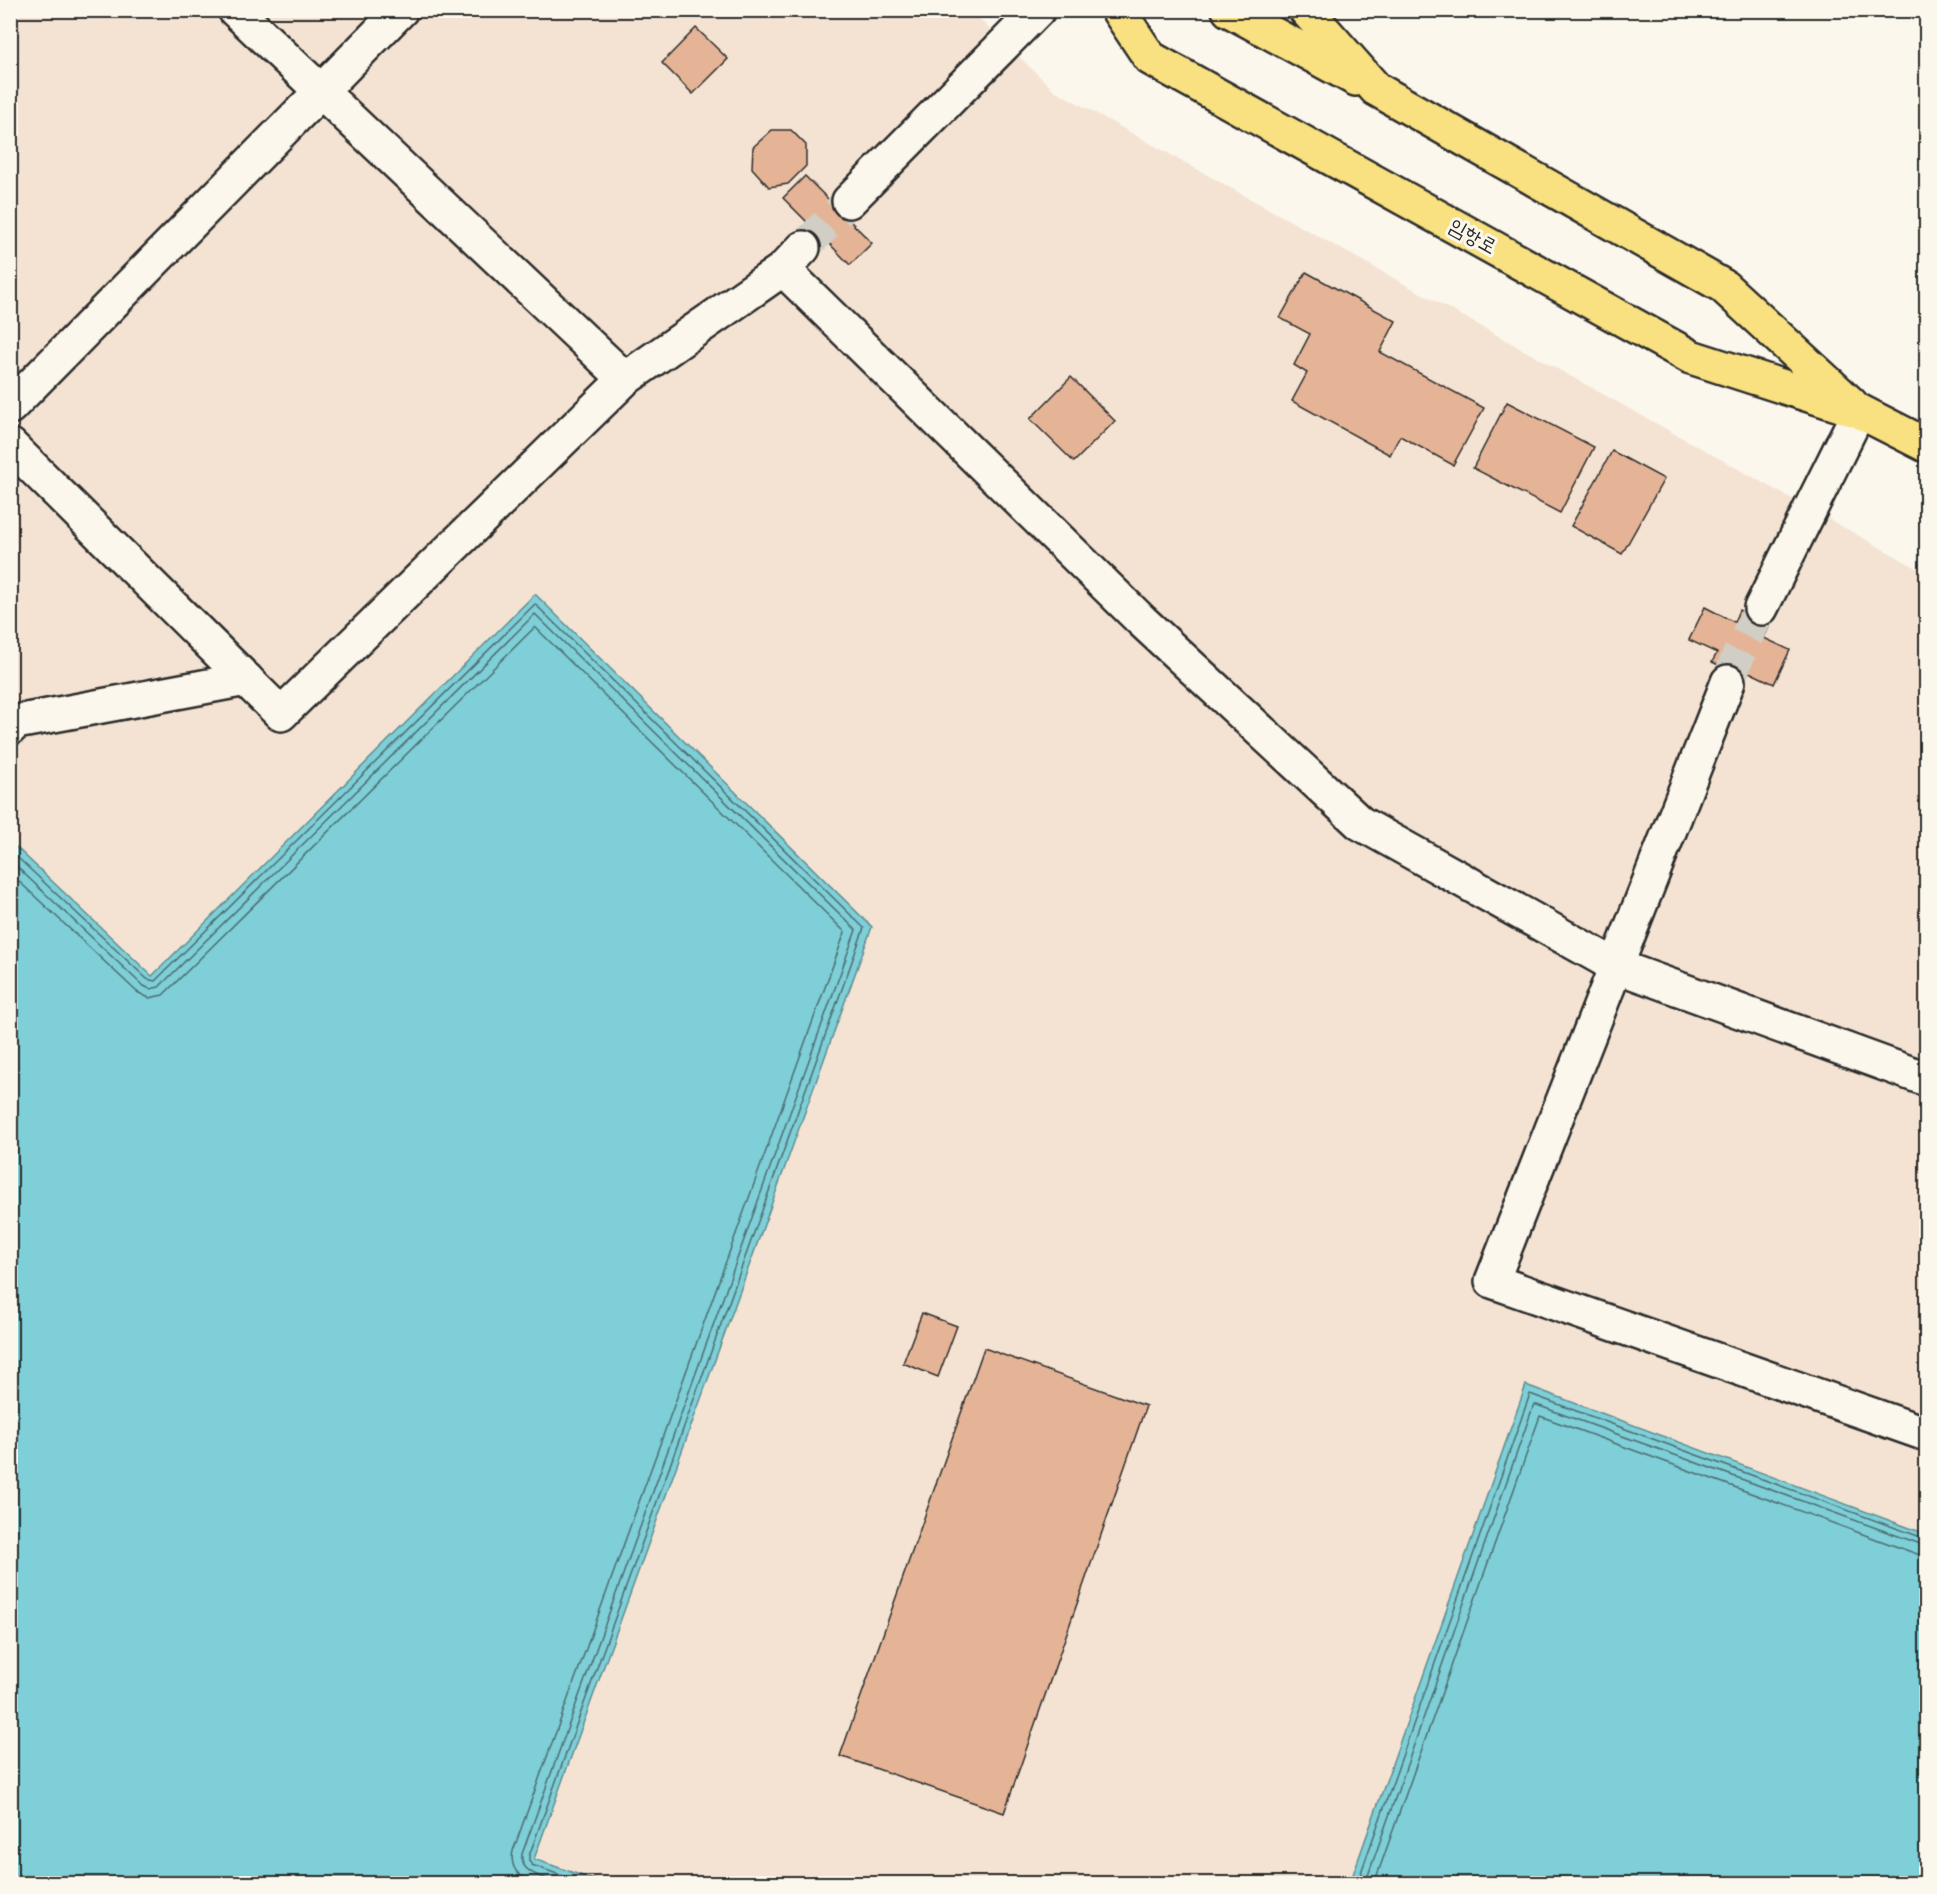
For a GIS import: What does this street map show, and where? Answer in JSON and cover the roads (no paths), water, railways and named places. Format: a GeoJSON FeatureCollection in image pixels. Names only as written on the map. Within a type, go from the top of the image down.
{"type":"FeatureCollection","features":[{"type":"Feature","properties":{"kind":"main road","name":"임항로"},"geometry":{"type":"LineString","coordinates":[[1118,10],[1150,58],[1691,357],[1859,411],[1926,445]]}},
{"type":"Feature","properties":{"kind":"main road","name":"임항로"},"geometry":{"type":"LineString","coordinates":[[1229,10],[1376,89],[1723,286],[1859,411]]}},
{"type":"Feature","properties":{"kind":"main road","name":"임항로"},"geometry":{"type":"LineString","coordinates":[[1306,10],[1376,89]]}},
{"type":"Feature","properties":{"kind":"lane"},"geometry":{"type":"LineString","coordinates":[[235,10],[625,379]]}},
{"type":"Feature","properties":{"kind":"lane"},"geometry":{"type":"LineString","coordinates":[[10,407],[401,10]]}},
{"type":"Feature","properties":{"kind":"lane"},"geometry":{"type":"LineString","coordinates":[[849,201],[1038,10]]}},
{"type":"Feature","properties":{"kind":"lane"},"geometry":{"type":"LineString","coordinates":[[10,445],[281,714],[625,379],[793,259],[1142,621],[1360,823],[1616,966],[1926,1079]]}},
{"type":"Feature","properties":{"kind":"lane"},"geometry":{"type":"LineString","coordinates":[[1761,608],[1859,411]]}},
{"type":"Feature","properties":{"kind":"lane"},"geometry":{"type":"LineString","coordinates":[[10,728],[16,722],[246,679]]}},
{"type":"Feature","properties":{"kind":"lane"},"geometry":{"type":"LineString","coordinates":[[1728,682],[1492,1281],[1926,1434]]}},
{"type":"Feature","properties":{"kind":"water"},"geometry":{"type":"Polygon","coordinates":[[[535,594],[872,927],[534,1859],[603,1883],[11,1883],[11,852],[16,847],[152,976],[535,594]]]}},
{"type":"Feature","properties":{"kind":"water"},"geometry":{"type":"Polygon","coordinates":[[[1526,1385],[1926,1534],[1926,1883],[1350,1883],[1526,1385]]]}},
{"type":"Feature","properties":{"kind":"tunnel"},"geometry":{"type":"LineString","coordinates":[[803,248],[849,201]]}},
{"type":"Feature","properties":{"kind":"tunnel"},"geometry":{"type":"LineString","coordinates":[[1728,682],[1761,608]]}}]}
